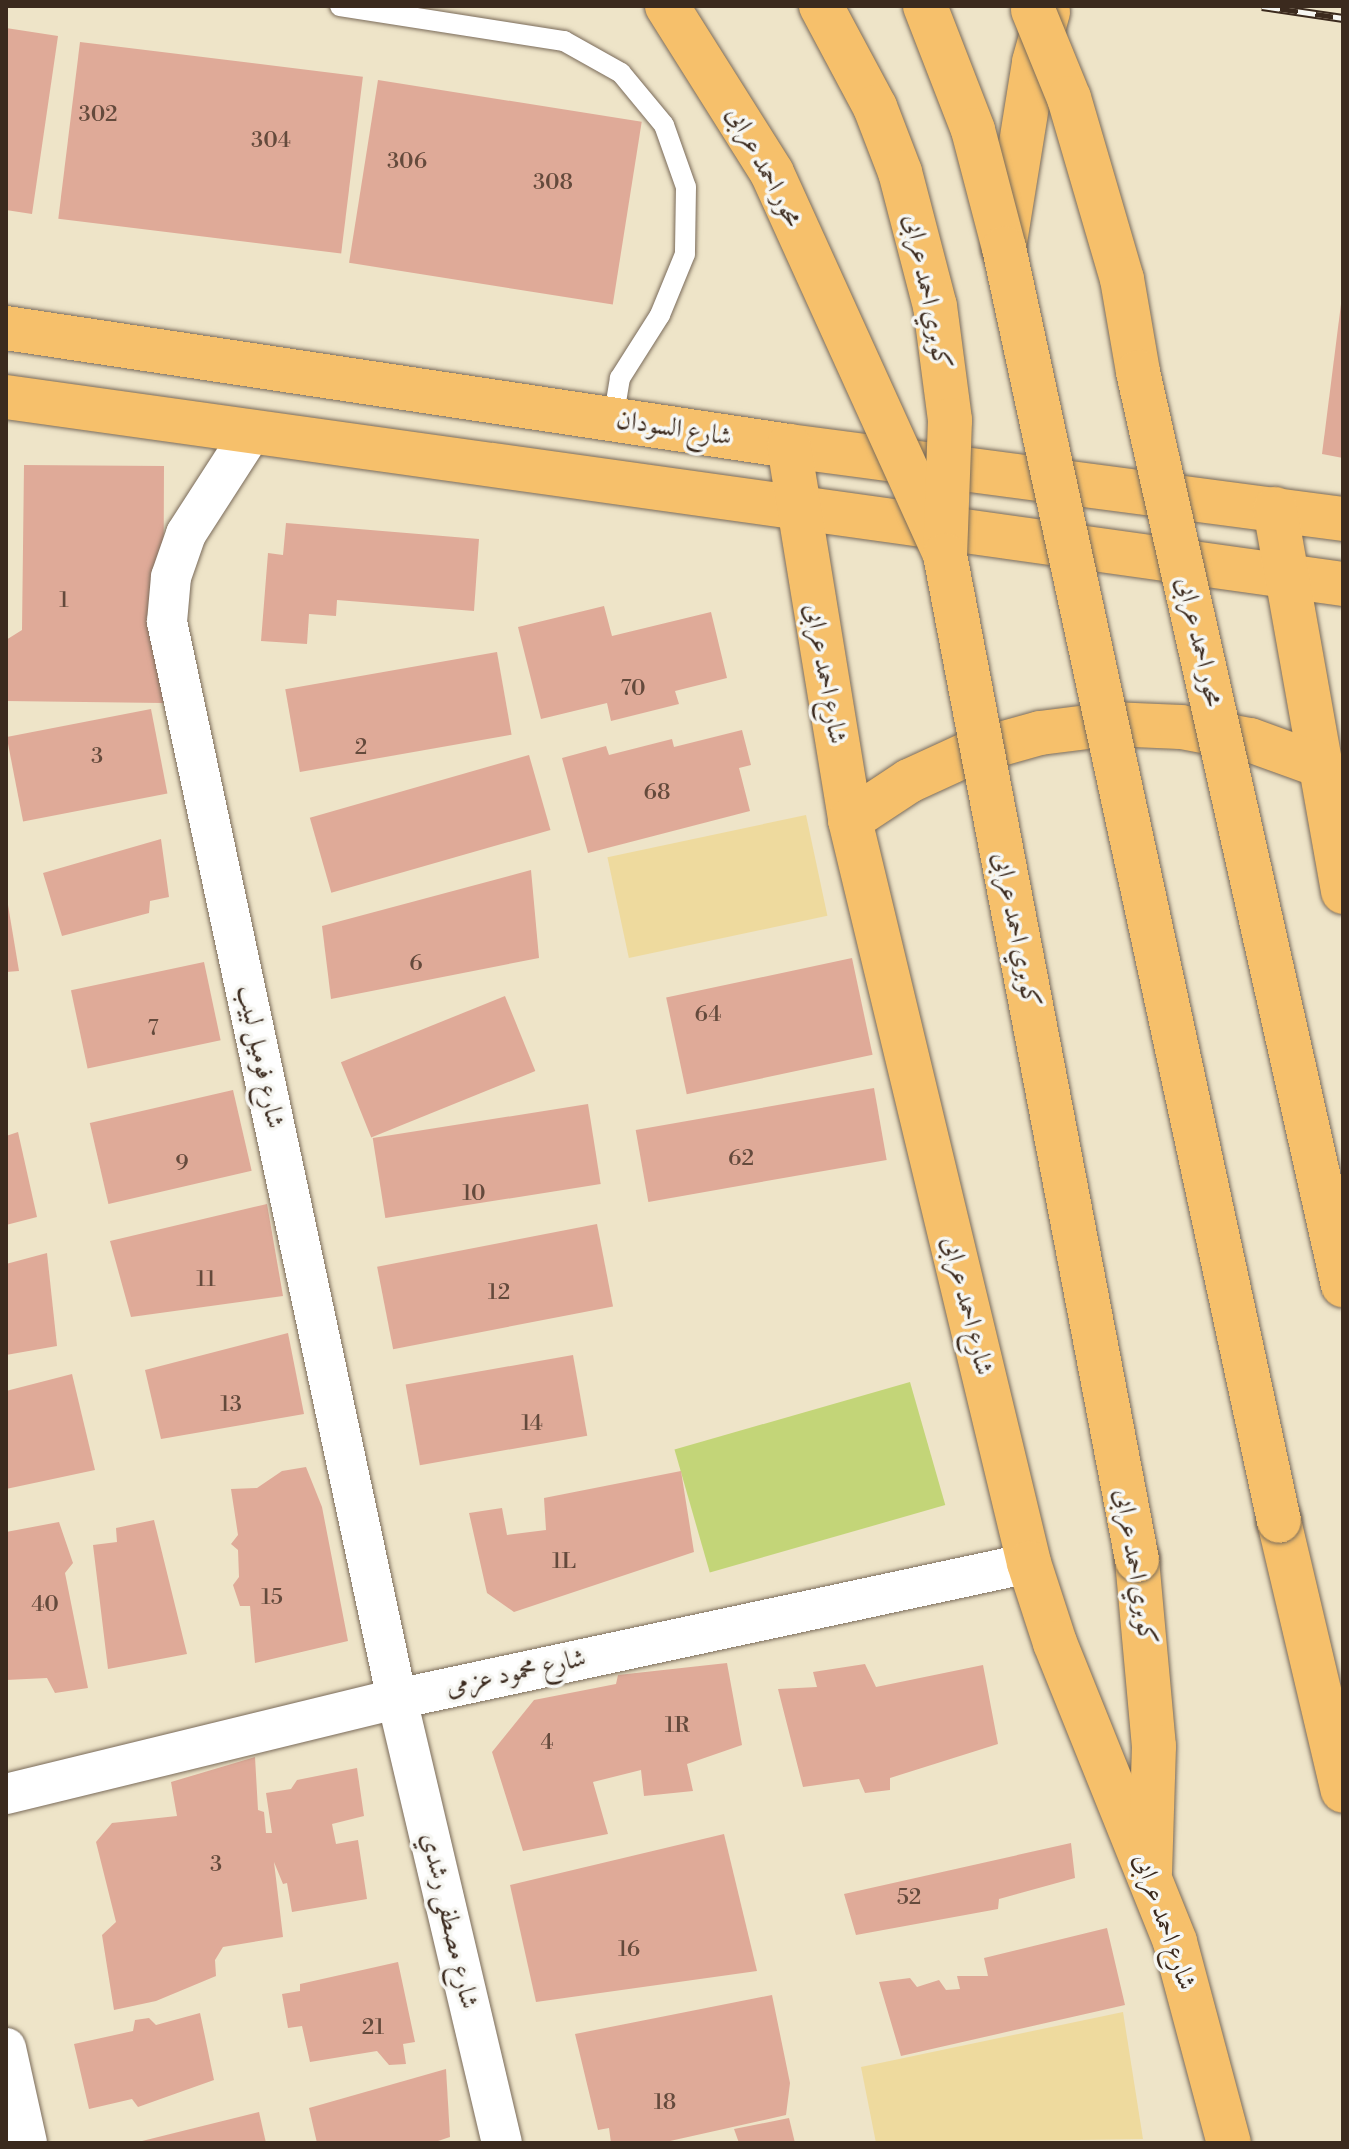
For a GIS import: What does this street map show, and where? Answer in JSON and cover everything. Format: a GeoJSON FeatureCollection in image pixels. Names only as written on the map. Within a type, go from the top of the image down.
{"type":"FeatureCollection","features":[{"type":"Feature","properties":{"kind":"main road","name":"محور احمد عرابى"},"geometry":{"type":"LineString","coordinates":[[667,6],[772,173],[945,555]]}},
{"type":"Feature","properties":{"kind":"main road","name":"كوبري احمد عرابى"},"geometry":{"type":"LineString","coordinates":[[821,6],[875,107],[900,172],[935,306],[951,450],[945,555],[1137,1560],[1154,1746],[1150,1872]]}},
{"type":"Feature","properties":{"kind":"main road"},"geometry":{"type":"LineString","coordinates":[[925,6],[973,130],[1004,248],[1279,1521],[1330,1691],[1343,1791]]}},
{"type":"Feature","properties":{"kind":"main road","name":"محور احمد عرابى"},"geometry":{"type":"LineString","coordinates":[[1031,6],[1069,98],[1122,279],[1343,1285]]}},
{"type":"Feature","properties":{"kind":"main road"},"geometry":{"type":"LineString","coordinates":[[1004,248],[1034,62],[1050,6]]}},
{"type":"Feature","properties":{"kind":"main road","name":"شارع السودان"},"geometry":{"type":"LineString","coordinates":[[6,328],[789,446],[1343,519]]}},
{"type":"Feature","properties":{"kind":"main road"},"geometry":{"type":"LineString","coordinates":[[6,397],[1343,584]]}},
{"type":"Feature","properties":{"kind":"main road","name":"شارع احمد عرابى"},"geometry":{"type":"LineString","coordinates":[[789,446],[796,509],[850,820],[1029,1563],[1102,1764],[1150,1872],[1175,1942],[1229,2143]]}},
{"type":"Feature","properties":{"kind":"main road"},"geometry":{"type":"LineString","coordinates":[[1275,509],[1316,764],[1343,892]]}},
{"type":"Feature","properties":{"kind":"main road"},"geometry":{"type":"LineString","coordinates":[[850,820],[909,781],[972,752],[1040,733],[1097,726],[1181,727],[1250,740],[1316,764]]}},
{"type":"Feature","properties":{"kind":"street","name":"شارع فوميل لبيب"},"geometry":{"type":"LineString","coordinates":[[251,433],[186,534],[171,577],[167,622],[397,1699]]}},
{"type":"Feature","properties":{"kind":"street","name":"شارع محمود عزمى"},"geometry":{"type":"LineString","coordinates":[[6,1794],[397,1699],[1029,1563]]}},
{"type":"Feature","properties":{"kind":"street","name":"شارع مصطفى رشدي"},"geometry":{"type":"LineString","coordinates":[[397,1699],[502,2143]]}},
{"type":"Feature","properties":{"kind":"street"},"geometry":{"type":"LineString","coordinates":[[6,2048],[27,2143]]}},
{"type":"Feature","properties":{"kind":"lane"},"geometry":{"type":"LineString","coordinates":[[340,6],[564,41],[621,73],[664,125],[686,187],[685,254],[660,315],[624,369],[613,420]]}},
{"type":"Feature","properties":{"kind":"green space"},"geometry":{"type":"Polygon","coordinates":[[[910,1382],[945,1505],[710,1573],[674,1450],[910,1382]]]}},
{"type":"Feature","properties":{"kind":"sand"},"geometry":{"type":"Polygon","coordinates":[[[806,815],[827,916],[629,958],[607,857],[806,815]]]}},
{"type":"Feature","properties":{"kind":"sand"},"geometry":{"type":"Polygon","coordinates":[[[1123,2012],[1143,2139],[876,2143],[861,2067],[1123,2012]]]}},
{"type":"Feature","properties":{"kind":"building"},"geometry":{"type":"Polygon","coordinates":[[[6,28],[58,36],[32,214],[6,210],[6,28]]]}},
{"type":"Feature","properties":{"kind":"building"},"geometry":{"type":"Polygon","coordinates":[[[80,42],[363,77],[341,253],[58,219],[80,42]]]}},
{"type":"Feature","properties":{"kind":"building"},"geometry":{"type":"Polygon","coordinates":[[[378,80],[642,122],[613,304],[349,263],[378,80]]]}},
{"type":"Feature","properties":{"kind":"building"},"geometry":{"type":"Polygon","coordinates":[[[1343,304],[1343,458],[1322,454],[1343,304]]]}},
{"type":"Feature","properties":{"kind":"building"},"geometry":{"type":"Polygon","coordinates":[[[24,465],[164,466],[163,703],[6,701],[6,640],[22,630],[24,465]]]}},
{"type":"Feature","properties":{"kind":"building"},"geometry":{"type":"Polygon","coordinates":[[[286,523],[479,539],[474,611],[337,600],[336,616],[309,614],[307,644],[261,641],[268,553],[283,555],[286,523]]]}},
{"type":"Feature","properties":{"kind":"building"},"geometry":{"type":"Polygon","coordinates":[[[604,606],[612,636],[711,612],[727,678],[675,691],[679,704],[611,721],[607,703],[541,719],[518,627],[604,606]]]}},
{"type":"Feature","properties":{"kind":"building"},"geometry":{"type":"Polygon","coordinates":[[[497,652],[512,735],[300,772],[285,689],[497,652]]]}},
{"type":"Feature","properties":{"kind":"building"},"geometry":{"type":"Polygon","coordinates":[[[151,709],[167,793],[23,821],[7,737],[151,709]]]}},
{"type":"Feature","properties":{"kind":"building"},"geometry":{"type":"Polygon","coordinates":[[[742,730],[751,765],[739,768],[750,811],[588,853],[562,758],[606,746],[609,755],[672,739],[674,747],[742,730]]]}},
{"type":"Feature","properties":{"kind":"building"},"geometry":{"type":"Polygon","coordinates":[[[529,755],[550,830],[331,893],[310,818],[529,755]]]}},
{"type":"Feature","properties":{"kind":"building"},"geometry":{"type":"Polygon","coordinates":[[[161,839],[169,897],[150,901],[149,913],[62,936],[43,873],[161,839]]]}},
{"type":"Feature","properties":{"kind":"building"},"geometry":{"type":"Polygon","coordinates":[[[531,870],[539,958],[331,999],[322,926],[531,870]]]}},
{"type":"Feature","properties":{"kind":"building"},"geometry":{"type":"Polygon","coordinates":[[[6,893],[19,971],[6,972],[6,893]]]}},
{"type":"Feature","properties":{"kind":"building"},"geometry":{"type":"Polygon","coordinates":[[[852,958],[873,1055],[687,1094],[666,998],[852,958]]]}},
{"type":"Feature","properties":{"kind":"building"},"geometry":{"type":"Polygon","coordinates":[[[204,962],[221,1040],[88,1069],[71,990],[204,962]]]}},
{"type":"Feature","properties":{"kind":"building"},"geometry":{"type":"Polygon","coordinates":[[[505,996],[535,1071],[371,1137],[341,1062],[505,996]]]}},
{"type":"Feature","properties":{"kind":"building"},"geometry":{"type":"Polygon","coordinates":[[[874,1088],[887,1160],[648,1202],[636,1130],[874,1088]]]}},
{"type":"Feature","properties":{"kind":"building"},"geometry":{"type":"Polygon","coordinates":[[[233,1090],[252,1171],[108,1204],[90,1123],[233,1090]]]}},
{"type":"Feature","properties":{"kind":"building"},"geometry":{"type":"Polygon","coordinates":[[[588,1104],[601,1184],[385,1218],[373,1138],[588,1104]]]}},
{"type":"Feature","properties":{"kind":"building"},"geometry":{"type":"Polygon","coordinates":[[[18,1132],[37,1217],[6,1225],[6,1136],[18,1132]]]}},
{"type":"Feature","properties":{"kind":"building"},"geometry":{"type":"Polygon","coordinates":[[[267,1204],[283,1296],[131,1317],[110,1241],[267,1204]]]}},
{"type":"Feature","properties":{"kind":"building"},"geometry":{"type":"Polygon","coordinates":[[[597,1224],[613,1306],[393,1349],[377,1267],[597,1224]]]}},
{"type":"Feature","properties":{"kind":"building"},"geometry":{"type":"Polygon","coordinates":[[[47,1253],[57,1346],[6,1355],[6,1264],[47,1253]]]}},
{"type":"Feature","properties":{"kind":"building"},"geometry":{"type":"Polygon","coordinates":[[[288,1333],[304,1414],[161,1439],[145,1370],[288,1333]]]}},
{"type":"Feature","properties":{"kind":"building"},"geometry":{"type":"Polygon","coordinates":[[[573,1355],[587,1436],[420,1465],[406,1385],[573,1355]]]}},
{"type":"Feature","properties":{"kind":"building"},"geometry":{"type":"Polygon","coordinates":[[[72,1374],[95,1470],[6,1489],[6,1391],[72,1374]]]}},
{"type":"Feature","properties":{"kind":"building"},"geometry":{"type":"Polygon","coordinates":[[[306,1467],[322,1507],[348,1641],[255,1663],[250,1606],[240,1606],[233,1585],[239,1577],[238,1550],[231,1544],[238,1535],[231,1489],[257,1488],[282,1471],[306,1467]]]}},
{"type":"Feature","properties":{"kind":"building"},"geometry":{"type":"Polygon","coordinates":[[[681,1471],[694,1552],[514,1612],[487,1593],[469,1513],[502,1508],[507,1535],[546,1530],[544,1498],[681,1471]]]}},
{"type":"Feature","properties":{"kind":"building"},"geometry":{"type":"Polygon","coordinates":[[[154,1520],[187,1654],[108,1669],[93,1545],[117,1542],[116,1528],[154,1520]]]}},
{"type":"Feature","properties":{"kind":"building"},"geometry":{"type":"Polygon","coordinates":[[[59,1522],[73,1563],[65,1573],[88,1688],[55,1693],[47,1678],[6,1680],[6,1532],[59,1522]]]}},
{"type":"Feature","properties":{"kind":"building"},"geometry":{"type":"Polygon","coordinates":[[[727,1663],[742,1745],[687,1764],[693,1791],[644,1796],[641,1770],[593,1782],[608,1834],[523,1851],[492,1752],[534,1700],[616,1684],[618,1675],[727,1663]]]}},
{"type":"Feature","properties":{"kind":"building"},"geometry":{"type":"Polygon","coordinates":[[[865,1664],[876,1687],[983,1665],[998,1744],[890,1778],[890,1790],[865,1793],[859,1779],[803,1787],[778,1689],[817,1687],[813,1672],[865,1664]]]}},
{"type":"Feature","properties":{"kind":"building"},"geometry":{"type":"Polygon","coordinates":[[[255,1757],[258,1810],[264,1812],[266,1833],[272,1833],[266,1793],[291,1789],[297,1780],[357,1768],[364,1816],[332,1824],[336,1844],[358,1840],[367,1899],[292,1912],[287,1883],[283,1884],[274,1862],[283,1937],[223,1947],[215,1960],[216,1976],[156,2001],[114,2010],[102,1935],[116,1922],[96,1842],[112,1823],[177,1816],[171,1782],[255,1757]]]}},
{"type":"Feature","properties":{"kind":"building"},"geometry":{"type":"Polygon","coordinates":[[[724,1834],[757,1971],[536,2002],[510,1885],[724,1834]]]}},
{"type":"Feature","properties":{"kind":"building"},"geometry":{"type":"Polygon","coordinates":[[[1071,1843],[1075,1878],[999,1899],[998,1909],[856,1935],[844,1894],[1071,1843]]]}},
{"type":"Feature","properties":{"kind":"building"},"geometry":{"type":"Polygon","coordinates":[[[1107,1928],[1125,2005],[901,2056],[879,1982],[910,1978],[917,1987],[939,1980],[946,1990],[960,1989],[957,1976],[988,1976],[984,1958],[1107,1928]]]}},
{"type":"Feature","properties":{"kind":"building"},"geometry":{"type":"Polygon","coordinates":[[[398,1962],[415,2042],[403,2044],[406,2064],[389,2065],[377,2051],[310,2062],[302,2026],[288,2028],[282,1994],[300,1991],[300,1984],[398,1962]]]}},
{"type":"Feature","properties":{"kind":"building"},"geometry":{"type":"Polygon","coordinates":[[[772,1995],[790,2083],[786,2115],[661,2143],[611,2143],[609,2128],[598,2130],[575,2034],[772,1995]]]}},
{"type":"Feature","properties":{"kind":"building"},"geometry":{"type":"Polygon","coordinates":[[[200,2013],[214,2080],[138,2107],[132,2099],[89,2109],[74,2044],[133,2031],[135,2020],[149,2018],[156,2025],[200,2013]]]}},
{"type":"Feature","properties":{"kind":"building"},"geometry":{"type":"Polygon","coordinates":[[[446,2069],[450,2137],[432,2143],[317,2143],[309,2108],[446,2069]]]}},
{"type":"Feature","properties":{"kind":"building"},"geometry":{"type":"Polygon","coordinates":[[[259,2112],[266,2143],[138,2143],[138,2142],[259,2112]]]}},
{"type":"Feature","properties":{"kind":"building"},"geometry":{"type":"Polygon","coordinates":[[[789,2118],[795,2143],[739,2143],[734,2129],[789,2118]]]}},
{"type":"Feature","properties":{"kind":"railway"},"geometry":{"type":"LineString","coordinates":[[1262,6],[1343,18]]}}]}
